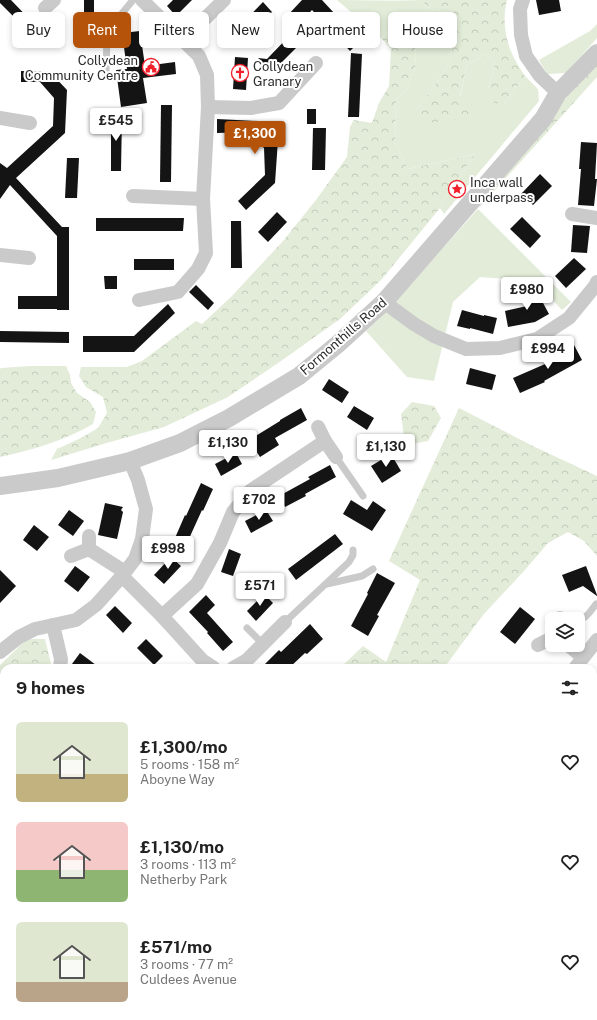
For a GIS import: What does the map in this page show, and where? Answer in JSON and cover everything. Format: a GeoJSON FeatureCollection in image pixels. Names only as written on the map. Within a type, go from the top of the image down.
{"type":"FeatureCollection","features":[{"type":"Feature","properties":{"kind":"street"},"geometry":{"type":"LineString","coordinates":[[142,0],[154,12]]}},
{"type":"Feature","properties":{"kind":"street"},"geometry":{"type":"LineString","coordinates":[[209,15],[224,0]]}},
{"type":"Feature","properties":{"kind":"street"},"geometry":{"type":"LineString","coordinates":[[522,0],[520,9],[521,35],[526,56],[540,76],[558,93]]}},
{"type":"Feature","properties":{"kind":"street"},"geometry":{"type":"LineString","coordinates":[[139,300],[178,292],[198,269],[206,253],[203,198],[208,108],[207,75],[199,56],[191,48]]}},
{"type":"Feature","properties":{"kind":"street","name":"Formonthills Road"},"geometry":{"type":"LineString","coordinates":[[0,486],[58,478],[130,461],[180,443],[229,418],[299,376],[338,344],[384,302],[543,119],[558,93],[597,53]]}},
{"type":"Feature","properties":{"kind":"street"},"geometry":{"type":"LineString","coordinates":[[208,108],[251,108],[280,104],[316,63]]}},
{"type":"Feature","properties":{"kind":"street"},"geometry":{"type":"LineString","coordinates":[[0,118],[30,123]]}},
{"type":"Feature","properties":{"kind":"street"},"geometry":{"type":"LineString","coordinates":[[134,196],[203,198]]}},
{"type":"Feature","properties":{"kind":"street"},"geometry":{"type":"LineString","coordinates":[[572,214],[597,218]]}},
{"type":"Feature","properties":{"kind":"street"},"geometry":{"type":"LineString","coordinates":[[0,255],[29,258]]}},
{"type":"Feature","properties":{"kind":"street"},"geometry":{"type":"LineString","coordinates":[[384,302],[414,324],[434,336],[466,349],[500,348],[537,339],[569,318],[597,282]]}},
{"type":"Feature","properties":{"kind":"street"},"geometry":{"type":"LineString","coordinates":[[318,427],[325,441],[336,457]]}},
{"type":"Feature","properties":{"kind":"street"},"geometry":{"type":"LineString","coordinates":[[162,616],[197,584],[220,543],[233,512],[250,491],[325,441]]}},
{"type":"Feature","properties":{"kind":"street"},"geometry":{"type":"LineString","coordinates":[[0,652],[19,637],[34,629],[76,620],[96,606],[135,559],[142,539],[146,509],[138,480],[130,461]]}},
{"type":"Feature","properties":{"kind":"street"},"geometry":{"type":"LineString","coordinates":[[71,556],[89,543],[124,574],[202,660],[208,664]]}},
{"type":"Feature","properties":{"kind":"street"},"geometry":{"type":"LineString","coordinates":[[240,664],[247,660],[285,622]]}},
{"type":"Feature","properties":{"kind":"street"},"geometry":{"type":"LineString","coordinates":[[53,625],[61,659],[60,664]]}},
{"type":"Feature","properties":{"kind":"street"},"geometry":{"type":"LineString","coordinates":[[572,652],[579,663],[597,640]]}},
{"type":"Feature","properties":{"kind":"street"},"geometry":{"type":"LineString","coordinates":[[538,645],[545,642]]}},
{"type":"Feature","properties":{"kind":"lane"},"geometry":{"type":"LineString","coordinates":[[106,75],[107,34],[133,0]]}},
{"type":"Feature","properties":{"kind":"lane"},"geometry":{"type":"LineString","coordinates":[[336,457],[363,496]]}},
{"type":"Feature","properties":{"kind":"lane"},"geometry":{"type":"LineString","coordinates":[[285,622],[349,562],[353,555],[353,550]]}},
{"type":"Feature","properties":{"kind":"lane"},"geometry":{"type":"LineString","coordinates":[[325,585],[362,576],[373,569]]}},
{"type":"Feature","properties":{"kind":"lane"},"geometry":{"type":"LineString","coordinates":[[585,617],[596,604]]}},
{"type":"Feature","properties":{"kind":"lane"},"geometry":{"type":"LineString","coordinates":[[246,628],[263,644]]}},
{"type":"Feature","properties":{"kind":"green space"},"geometry":{"type":"Polygon","coordinates":[[[337,0],[421,1],[436,12],[388,12],[388,33],[381,38],[380,12],[351,12],[337,0]]]}},
{"type":"Feature","properties":{"kind":"green space"},"geometry":{"type":"Polygon","coordinates":[[[392,0],[507,0],[505,7],[505,29],[508,44],[514,58],[525,76],[504,104],[494,103],[488,88],[495,64],[485,54],[467,65],[460,96],[478,109],[469,118],[427,123],[416,110],[444,73],[453,48],[457,48],[457,12],[436,12],[421,1],[392,0]]]}},
{"type":"Feature","properties":{"kind":"green space"},"geometry":{"type":"Polygon","coordinates":[[[597,24],[597,38],[566,73],[547,74],[539,60],[590,31],[597,24]]]}},
{"type":"Feature","properties":{"kind":"green space"},"geometry":{"type":"Polygon","coordinates":[[[388,33],[388,46],[381,38],[388,33]]]}},
{"type":"Feature","properties":{"kind":"green space"},"geometry":{"type":"Polygon","coordinates":[[[390,48],[415,48],[416,65],[407,88],[396,100],[395,143],[408,169],[475,154],[457,182],[443,200],[440,208],[382,279],[340,319],[228,397],[164,427],[51,460],[57,449],[98,428],[107,413],[103,397],[86,387],[79,376],[81,367],[127,367],[142,361],[196,321],[202,324],[232,296],[283,241],[316,200],[347,157],[350,127],[354,120],[372,123],[379,103],[389,86],[390,48]]]}},
{"type":"Feature","properties":{"kind":"green space"},"geometry":{"type":"Polygon","coordinates":[[[415,48],[453,48],[444,73],[416,110],[469,118],[477,109],[460,97],[467,65],[485,54],[495,64],[488,88],[504,104],[525,76],[538,89],[539,101],[444,214],[440,208],[443,200],[457,182],[475,154],[408,169],[395,143],[396,100],[407,88],[416,65],[415,48]]]}},
{"type":"Feature","properties":{"kind":"green space"},"geometry":{"type":"Polygon","coordinates":[[[597,62],[597,77],[478,209],[494,181],[597,62]]]}},
{"type":"Feature","properties":{"kind":"green space"},"geometry":{"type":"Polygon","coordinates":[[[478,209],[571,302],[562,310],[535,281],[480,277],[453,302],[434,381],[407,377],[366,331],[378,320],[478,209]]]}},
{"type":"Feature","properties":{"kind":"green space"},"geometry":{"type":"Polygon","coordinates":[[[31,366],[66,366],[70,375],[71,383],[77,393],[90,402],[96,412],[93,424],[48,444],[0,457],[0,369],[31,366]]]}},
{"type":"Feature","properties":{"kind":"green space"},"geometry":{"type":"Polygon","coordinates":[[[412,402],[434,406],[441,418],[428,441],[405,445],[401,414],[412,402]]]}},
{"type":"Feature","properties":{"kind":"green space"},"geometry":{"type":"Polygon","coordinates":[[[459,408],[535,447],[597,476],[597,556],[584,541],[568,532],[548,543],[483,615],[447,664],[344,664],[363,646],[386,662],[420,580],[389,561],[459,408]]]}},
{"type":"Feature","properties":{"kind":"green space"},"geometry":{"type":"Polygon","coordinates":[[[27,639],[45,639],[51,664],[1,664],[27,639]]]}},
{"type":"Feature","properties":{"kind":"building"},"geometry":{"type":"Polygon","coordinates":[[[0,0],[11,0],[23,12],[12,12],[12,15],[0,3],[0,0]]]}},
{"type":"Feature","properties":{"kind":"building"},"geometry":{"type":"Polygon","coordinates":[[[84,0],[94,0],[94,12],[84,12],[84,0]]]}},
{"type":"Feature","properties":{"kind":"building"},"geometry":{"type":"Polygon","coordinates":[[[173,0],[192,0],[180,12],[172,12],[167,6],[173,0]]]}},
{"type":"Feature","properties":{"kind":"building"},"geometry":{"type":"Polygon","coordinates":[[[302,0],[322,0],[333,12],[314,12],[312,10],[310,12],[291,12],[302,0]]]}},
{"type":"Feature","properties":{"kind":"building"},"geometry":{"type":"Polygon","coordinates":[[[536,0],[559,0],[561,11],[539,15],[536,0]]]}},
{"type":"Feature","properties":{"kind":"building"},"geometry":{"type":"Polygon","coordinates":[[[263,2],[272,12],[253,12],[263,2]]]}},
{"type":"Feature","properties":{"kind":"building","name":"Collydean Community Centre"},"geometry":{"type":"Polygon","coordinates":[[[139,31],[139,48],[142,48],[145,66],[175,62],[176,74],[143,78],[147,103],[121,107],[116,70],[127,69],[124,48],[131,48],[131,32],[139,31]]]}},
{"type":"Feature","properties":{"kind":"building"},"geometry":{"type":"Polygon","coordinates":[[[282,43],[282,48],[296,48],[272,72],[258,58],[267,59],[282,43]]]}},
{"type":"Feature","properties":{"kind":"building"},"geometry":{"type":"Polygon","coordinates":[[[351,53],[362,54],[359,117],[348,117],[351,53]]]}},
{"type":"Feature","properties":{"kind":"building","name":"Collydean Granary"},"geometry":{"type":"Polygon","coordinates":[[[235,57],[248,58],[246,90],[233,89],[235,57]]]}},
{"type":"Feature","properties":{"kind":"building"},"geometry":{"type":"Polygon","coordinates":[[[21,71],[50,72],[67,90],[65,133],[16,178],[62,227],[69,227],[69,310],[18,309],[18,296],[57,296],[57,236],[10,185],[0,199],[0,163],[7,168],[53,126],[54,98],[40,82],[21,82],[21,71]]]}},
{"type":"Feature","properties":{"kind":"building"},"geometry":{"type":"Polygon","coordinates":[[[161,105],[172,105],[171,182],[160,182],[161,105]]]}},
{"type":"Feature","properties":{"kind":"building"},"geometry":{"type":"Polygon","coordinates":[[[307,109],[316,109],[316,124],[307,124],[307,109]]]}},
{"type":"Feature","properties":{"kind":"building"},"geometry":{"type":"Polygon","coordinates":[[[111,114],[122,114],[121,171],[111,171],[111,114]]]}},
{"type":"Feature","properties":{"kind":"building"},"geometry":{"type":"Polygon","coordinates":[[[217,119],[258,121],[278,140],[275,183],[246,210],[238,201],[265,175],[264,148],[247,132],[217,133],[217,119]]]}},
{"type":"Feature","properties":{"kind":"building"},"geometry":{"type":"Polygon","coordinates":[[[313,128],[326,128],[325,170],[312,170],[313,128]]]}},
{"type":"Feature","properties":{"kind":"building"},"geometry":{"type":"Polygon","coordinates":[[[581,142],[597,143],[595,179],[597,179],[594,206],[578,205],[581,169],[579,169],[581,142]]]}},
{"type":"Feature","properties":{"kind":"building"},"geometry":{"type":"Polygon","coordinates":[[[67,158],[79,158],[77,198],[65,198],[67,158]]]}},
{"type":"Feature","properties":{"kind":"building"},"geometry":{"type":"Polygon","coordinates":[[[540,174],[552,186],[533,205],[521,194],[540,174]]]}},
{"type":"Feature","properties":{"kind":"building"},"geometry":{"type":"Polygon","coordinates":[[[277,212],[287,222],[268,242],[258,232],[277,212]]]}},
{"type":"Feature","properties":{"kind":"building"},"geometry":{"type":"Polygon","coordinates":[[[522,217],[541,236],[530,248],[510,229],[522,217]]]}},
{"type":"Feature","properties":{"kind":"building"},"geometry":{"type":"Polygon","coordinates":[[[96,218],[184,218],[183,231],[96,231],[96,218]]]}},
{"type":"Feature","properties":{"kind":"building"},"geometry":{"type":"Polygon","coordinates":[[[231,221],[241,221],[242,268],[231,268],[231,221]]]}},
{"type":"Feature","properties":{"kind":"building"},"geometry":{"type":"Polygon","coordinates":[[[573,225],[590,226],[587,253],[571,252],[573,225]]]}},
{"type":"Feature","properties":{"kind":"building"},"geometry":{"type":"Polygon","coordinates":[[[574,258],[586,269],[566,288],[555,276],[574,258]]]}},
{"type":"Feature","properties":{"kind":"building"},"geometry":{"type":"Polygon","coordinates":[[[134,259],[174,259],[174,270],[134,270],[134,259]]]}},
{"type":"Feature","properties":{"kind":"building"},"geometry":{"type":"Polygon","coordinates":[[[104,276],[117,276],[117,289],[105,289],[104,276]]]}},
{"type":"Feature","properties":{"kind":"building"},"geometry":{"type":"Polygon","coordinates":[[[196,285],[214,303],[208,310],[189,292],[196,285]]]}},
{"type":"Feature","properties":{"kind":"building"},"geometry":{"type":"Polygon","coordinates":[[[536,290],[549,314],[535,322],[508,327],[505,311],[527,306],[522,298],[536,290]]]}},
{"type":"Feature","properties":{"kind":"building"},"geometry":{"type":"Polygon","coordinates":[[[168,304],[175,313],[134,352],[83,352],[83,336],[134,336],[168,304]]]}},
{"type":"Feature","properties":{"kind":"building"},"geometry":{"type":"Polygon","coordinates":[[[462,310],[497,318],[493,334],[457,326],[462,310]]]}},
{"type":"Feature","properties":{"kind":"building"},"geometry":{"type":"Polygon","coordinates":[[[0,331],[69,332],[69,343],[0,342],[0,331]]]}},
{"type":"Feature","properties":{"kind":"building"},"geometry":{"type":"Polygon","coordinates":[[[574,345],[582,360],[544,381],[545,382],[520,393],[513,378],[552,361],[550,358],[574,345]]]}},
{"type":"Feature","properties":{"kind":"building"},"geometry":{"type":"Polygon","coordinates":[[[470,368],[496,375],[492,390],[466,384],[470,368]]]}},
{"type":"Feature","properties":{"kind":"building"},"geometry":{"type":"Polygon","coordinates":[[[329,379],[349,392],[342,403],[322,390],[329,379]]]}},
{"type":"Feature","properties":{"kind":"building"},"geometry":{"type":"Polygon","coordinates":[[[354,406],[374,418],[367,430],[347,417],[354,406]]]}},
{"type":"Feature","properties":{"kind":"building"},"geometry":{"type":"Polygon","coordinates":[[[301,408],[307,420],[275,438],[279,445],[260,457],[249,440],[301,408]]]}},
{"type":"Feature","properties":{"kind":"building"},"geometry":{"type":"Polygon","coordinates":[[[236,453],[242,464],[221,476],[215,464],[236,453]]]}},
{"type":"Feature","properties":{"kind":"building"},"geometry":{"type":"Polygon","coordinates":[[[391,454],[401,471],[382,483],[371,466],[391,454]]]}},
{"type":"Feature","properties":{"kind":"building"},"geometry":{"type":"Polygon","coordinates":[[[330,465],[336,477],[285,507],[279,496],[310,479],[308,477],[330,465]]]}},
{"type":"Feature","properties":{"kind":"building"},"geometry":{"type":"Polygon","coordinates":[[[201,483],[213,489],[187,543],[175,538],[201,483]]]}},
{"type":"Feature","properties":{"kind":"building"},"geometry":{"type":"Polygon","coordinates":[[[351,500],[367,510],[373,501],[386,510],[372,531],[343,514],[351,500]]]}},
{"type":"Feature","properties":{"kind":"building"},"geometry":{"type":"Polygon","coordinates":[[[105,503],[123,507],[121,510],[123,512],[117,539],[98,535],[105,503]]]}},
{"type":"Feature","properties":{"kind":"building"},"geometry":{"type":"Polygon","coordinates":[[[69,510],[84,521],[73,536],[58,525],[69,510]]]}},
{"type":"Feature","properties":{"kind":"building"},"geometry":{"type":"Polygon","coordinates":[[[266,510],[273,521],[251,533],[245,521],[266,510]]]}},
{"type":"Feature","properties":{"kind":"building"},"geometry":{"type":"Polygon","coordinates":[[[34,525],[49,537],[37,551],[23,540],[34,525]]]}},
{"type":"Feature","properties":{"kind":"building"},"geometry":{"type":"Polygon","coordinates":[[[335,534],[343,544],[296,580],[288,569],[335,534]]]}},
{"type":"Feature","properties":{"kind":"building"},"geometry":{"type":"Polygon","coordinates":[[[229,549],[241,554],[233,576],[221,572],[229,549]]]}},
{"type":"Feature","properties":{"kind":"building"},"geometry":{"type":"Polygon","coordinates":[[[171,557],[181,566],[164,584],[154,575],[171,557]]]}},
{"type":"Feature","properties":{"kind":"building"},"geometry":{"type":"Polygon","coordinates":[[[75,566],[90,577],[78,592],[64,581],[75,566]]]}},
{"type":"Feature","properties":{"kind":"building"},"geometry":{"type":"Polygon","coordinates":[[[586,566],[597,596],[583,586],[569,592],[562,575],[586,566]]]}},
{"type":"Feature","properties":{"kind":"building"},"geometry":{"type":"Polygon","coordinates":[[[0,570],[16,586],[0,603],[0,570]]]}},
{"type":"Feature","properties":{"kind":"building"},"geometry":{"type":"Polygon","coordinates":[[[377,573],[395,583],[377,615],[379,616],[368,636],[351,626],[377,573]]]}},
{"type":"Feature","properties":{"kind":"building"},"geometry":{"type":"Polygon","coordinates":[[[264,594],[273,603],[256,621],[247,611],[264,594]]]}},
{"type":"Feature","properties":{"kind":"building"},"geometry":{"type":"Polygon","coordinates":[[[206,595],[215,605],[207,613],[233,642],[223,651],[189,612],[206,595]]]}},
{"type":"Feature","properties":{"kind":"building"},"geometry":{"type":"Polygon","coordinates":[[[115,606],[132,623],[123,633],[106,615],[115,606]]]}},
{"type":"Feature","properties":{"kind":"building"},"geometry":{"type":"Polygon","coordinates":[[[520,607],[535,619],[515,644],[500,632],[520,607]]]}},
{"type":"Feature","properties":{"kind":"building"},"geometry":{"type":"Polygon","coordinates":[[[310,624],[323,639],[293,664],[265,664],[279,650],[281,652],[310,624]]]}},
{"type":"Feature","properties":{"kind":"building"},"geometry":{"type":"Polygon","coordinates":[[[146,639],[163,656],[155,664],[153,664],[137,648],[146,639]]]}},
{"type":"Feature","properties":{"kind":"building"},"geometry":{"type":"Polygon","coordinates":[[[80,653],[95,664],[72,664],[80,653]]]}},
{"type":"Feature","properties":{"kind":"place","name":"Collydean Community Centre"},"geometry":{"type":"Point","coordinates":[151,67]}},
{"type":"Feature","properties":{"kind":"place","name":"Collydean Granary"},"geometry":{"type":"Point","coordinates":[240,73]}},
{"type":"Feature","properties":{"kind":"place","name":"Inca wall underpass"},"geometry":{"type":"Point","coordinates":[457,189]}}]}
